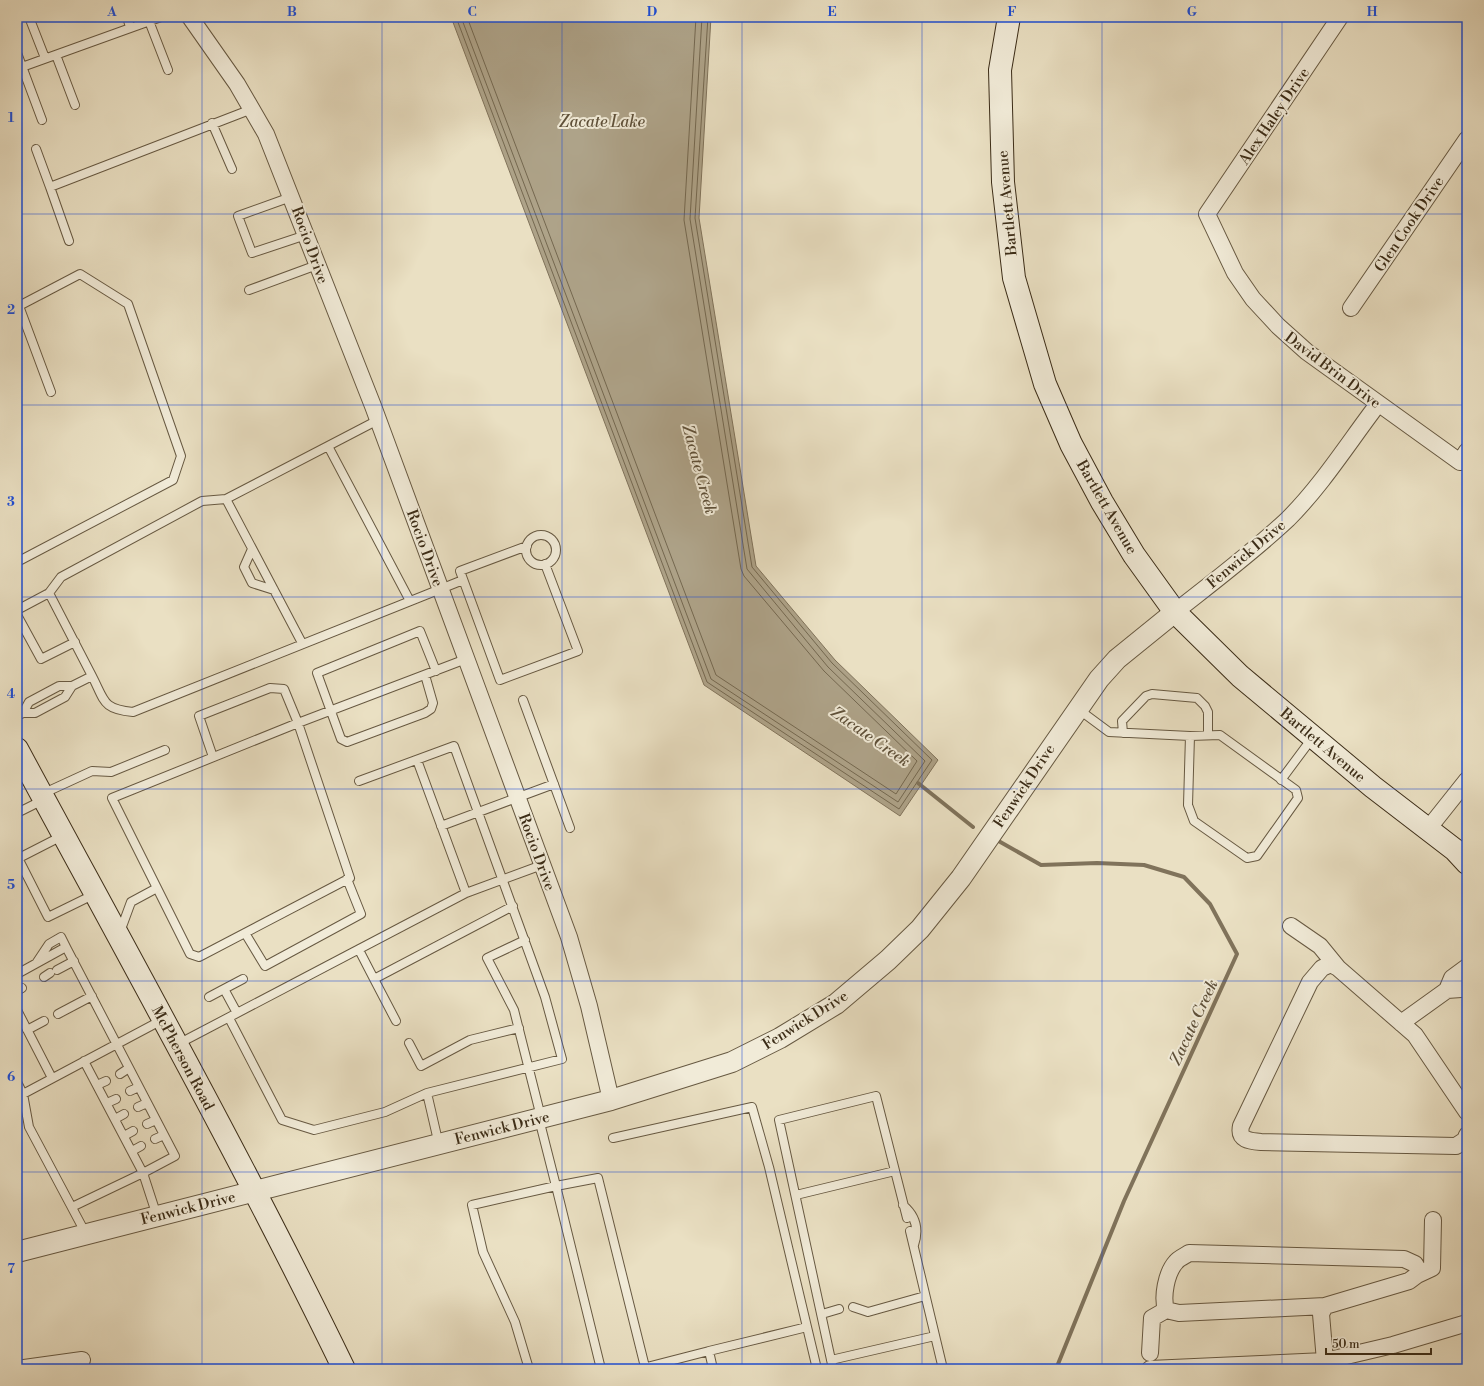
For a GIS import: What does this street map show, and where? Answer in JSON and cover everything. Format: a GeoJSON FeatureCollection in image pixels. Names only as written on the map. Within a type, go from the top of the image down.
{"type":"FeatureCollection","features":[{"type":"Feature","properties":{"kind":"main road","name":"Bartlett Avenue"},"geometry":{"type":"LineString","coordinates":[[1009,17],[1000,70],[1003,182],[1014,278],[1045,384],[1071,444],[1102,502],[1134,555],[1175,612],[1240,676],[1428,830],[1455,850],[1467,863]]}},
{"type":"Feature","properties":{"kind":"main road","name":"McPherson Road"},"geometry":{"type":"LineString","coordinates":[[17,749],[255,1192],[344,1369]]}},
{"type":"Feature","properties":{"kind":"street","name":"Rocio Drive"},"geometry":{"type":"LineString","coordinates":[[190,17],[230,73],[266,134],[378,420],[569,937],[589,1006],[611,1100]]}},
{"type":"Feature","properties":{"kind":"street","name":"Alex Haley Drive"},"geometry":{"type":"LineString","coordinates":[[1207,214],[1340,17]]}},
{"type":"Feature","properties":{"kind":"street","name":"Glen Cook Drive"},"geometry":{"type":"LineString","coordinates":[[1350,308],[1467,139]]}},
{"type":"Feature","properties":{"kind":"street","name":"David Brin Drive"},"geometry":{"type":"LineString","coordinates":[[1207,214],[1235,273],[1253,299],[1278,326],[1307,352],[1378,404],[1463,456]]}},
{"type":"Feature","properties":{"kind":"street","name":"Fenwick Drive"},"geometry":{"type":"LineString","coordinates":[[17,1252],[611,1100],[732,1062],[780,1038],[836,1004],[888,960],[920,929],[961,878],[1078,708],[1117,659],[1255,548],[1288,518],[1314,490],[1378,404]]}},
{"type":"Feature","properties":{"kind":"street"},"geometry":{"type":"LineString","coordinates":[[1428,830],[1467,780]]}},
{"type":"Feature","properties":{"kind":"street"},"geometry":{"type":"LineString","coordinates":[[1291,926],[1320,946],[1338,968],[1415,1035],[1467,1112]]}},
{"type":"Feature","properties":{"kind":"street"},"geometry":{"type":"LineString","coordinates":[[1338,968],[1331,964],[1322,968],[1310,982],[1241,1126],[1241,1136],[1248,1141],[1261,1142],[1456,1146],[1465,1140],[1467,1135]]}},
{"type":"Feature","properties":{"kind":"street"},"geometry":{"type":"LineString","coordinates":[[1447,990],[1452,978],[1467,967]]}},
{"type":"Feature","properties":{"kind":"street"},"geometry":{"type":"LineString","coordinates":[[1401,1023],[1447,990],[1461,989],[1467,985]]}},
{"type":"Feature","properties":{"kind":"street"},"geometry":{"type":"LineString","coordinates":[[1150,1353],[1152,1318],[1166,1310],[1180,1312],[1325,1306],[1409,1282],[1417,1275],[1432,1268],[1432,1220]]}},
{"type":"Feature","properties":{"kind":"street"},"geometry":{"type":"LineString","coordinates":[[1166,1310],[1163,1302],[1170,1270],[1176,1261],[1189,1253],[1404,1259],[1415,1264],[1418,1268],[1417,1275]]}},
{"type":"Feature","properties":{"kind":"street"},"geometry":{"type":"LineString","coordinates":[[1325,1306],[1321,1314],[1327,1366]]}},
{"type":"Feature","properties":{"kind":"street"},"geometry":{"type":"LineString","coordinates":[[1150,1369],[1327,1366],[1467,1323]]}},
{"type":"Feature","properties":{"kind":"street"},"geometry":{"type":"LineString","coordinates":[[17,1369],[82,1360]]}},
{"type":"Feature","properties":{"kind":"lane"},"geometry":{"type":"LineString","coordinates":[[29,17],[45,58]]}},
{"type":"Feature","properties":{"kind":"lane"},"geometry":{"type":"LineString","coordinates":[[126,17],[130,28]]}},
{"type":"Feature","properties":{"kind":"lane"},"geometry":{"type":"LineString","coordinates":[[22,67],[161,17]]}},
{"type":"Feature","properties":{"kind":"lane"},"geometry":{"type":"LineString","coordinates":[[149,21],[168,70]]}},
{"type":"Feature","properties":{"kind":"lane"},"geometry":{"type":"LineString","coordinates":[[17,53],[42,120]]}},
{"type":"Feature","properties":{"kind":"lane"},"geometry":{"type":"LineString","coordinates":[[56,55],[75,105]]}},
{"type":"Feature","properties":{"kind":"lane"},"geometry":{"type":"LineString","coordinates":[[50,187],[212,123],[252,109]]}},
{"type":"Feature","properties":{"kind":"lane"},"geometry":{"type":"LineString","coordinates":[[212,123],[232,169]]}},
{"type":"Feature","properties":{"kind":"lane"},"geometry":{"type":"LineString","coordinates":[[36,149],[69,241]]}},
{"type":"Feature","properties":{"kind":"lane"},"geometry":{"type":"LineString","coordinates":[[291,197],[238,216],[252,253],[306,235]]}},
{"type":"Feature","properties":{"kind":"lane"},"geometry":{"type":"LineString","coordinates":[[249,290],[317,265]]}},
{"type":"Feature","properties":{"kind":"lane"},"geometry":{"type":"LineString","coordinates":[[17,562],[173,480],[181,456],[128,304],[80,274],[18,306],[51,392]]}},
{"type":"Feature","properties":{"kind":"lane"},"geometry":{"type":"LineString","coordinates":[[17,610],[49,593],[61,577],[202,501],[226,499],[378,420]]}},
{"type":"Feature","properties":{"kind":"lane"},"geometry":{"type":"LineString","coordinates":[[328,446],[410,601]]}},
{"type":"Feature","properties":{"kind":"lane"},"geometry":{"type":"LineString","coordinates":[[226,499],[302,643]]}},
{"type":"Feature","properties":{"kind":"lane"},"geometry":{"type":"LineString","coordinates":[[541,534],[550,537],[556,545],[556,554],[554,559],[545,564],[540,565],[531,560],[526,551],[528,541],[536,535],[541,534]]}},
{"type":"Feature","properties":{"kind":"lane"},"geometry":{"type":"LineString","coordinates":[[526,546],[460,571],[500,680],[578,651],[545,564]]}},
{"type":"Feature","properties":{"kind":"lane"},"geometry":{"type":"LineString","coordinates":[[252,549],[244,567],[246,572],[252,583],[274,590]]}},
{"type":"Feature","properties":{"kind":"lane"},"geometry":{"type":"LineString","coordinates":[[49,593],[107,705],[118,711],[133,712],[302,643],[463,580]]}},
{"type":"Feature","properties":{"kind":"lane"},"geometry":{"type":"LineString","coordinates":[[17,615],[41,660],[74,642]]}},
{"type":"Feature","properties":{"kind":"lane"},"geometry":{"type":"LineString","coordinates":[[424,675],[433,703],[431,709],[425,713],[347,742],[341,739],[332,710],[317,673],[420,631],[436,671]]}},
{"type":"Feature","properties":{"kind":"lane"},"geometry":{"type":"LineString","coordinates":[[213,757],[199,716],[270,688],[284,689],[298,723],[350,878],[199,957],[190,954],[112,798],[298,723],[466,659]]}},
{"type":"Feature","properties":{"kind":"lane"},"geometry":{"type":"LineString","coordinates":[[20,714],[29,702],[59,686],[72,686],[92,676]]}},
{"type":"Feature","properties":{"kind":"lane"},"geometry":{"type":"LineString","coordinates":[[20,714],[35,712],[65,697],[72,686]]}},
{"type":"Feature","properties":{"kind":"lane"},"geometry":{"type":"LineString","coordinates":[[1123,733],[1122,721],[1146,696],[1152,694],[1197,698],[1205,706],[1208,712],[1208,736]]}},
{"type":"Feature","properties":{"kind":"lane"},"geometry":{"type":"LineString","coordinates":[[523,700],[570,828]]}},
{"type":"Feature","properties":{"kind":"lane"},"geometry":{"type":"LineString","coordinates":[[1078,708],[1109,732],[1190,736],[1220,735],[1296,790],[1298,798],[1257,856],[1247,858],[1194,821],[1188,806],[1190,736]]}},
{"type":"Feature","properties":{"kind":"lane"},"geometry":{"type":"LineString","coordinates":[[1281,780],[1314,737]]}},
{"type":"Feature","properties":{"kind":"lane"},"geometry":{"type":"LineString","coordinates":[[229,1018],[282,1120],[314,1130],[384,1112],[427,1093],[562,1059],[545,997],[454,746],[359,781]]}},
{"type":"Feature","properties":{"kind":"lane"},"geometry":{"type":"LineString","coordinates":[[17,813],[43,797],[92,771],[112,772],[165,750]]}},
{"type":"Feature","properties":{"kind":"lane"},"geometry":{"type":"LineString","coordinates":[[417,760],[466,893]]}},
{"type":"Feature","properties":{"kind":"lane"},"geometry":{"type":"LineString","coordinates":[[441,826],[554,784]]}},
{"type":"Feature","properties":{"kind":"lane"},"geometry":{"type":"LineString","coordinates":[[63,835],[17,858],[48,918],[95,894]]}},
{"type":"Feature","properties":{"kind":"lane"},"geometry":{"type":"LineString","coordinates":[[176,1045],[466,893],[542,865]]}},
{"type":"Feature","properties":{"kind":"lane"},"geometry":{"type":"LineString","coordinates":[[245,933],[265,966],[361,914],[347,879]]}},
{"type":"Feature","properties":{"kind":"lane"},"geometry":{"type":"LineString","coordinates":[[118,937],[131,902],[157,888]]}},
{"type":"Feature","properties":{"kind":"lane"},"geometry":{"type":"LineString","coordinates":[[374,979],[512,906]]}},
{"type":"Feature","properties":{"kind":"lane"},"geometry":{"type":"LineString","coordinates":[[525,940],[487,958],[514,1010],[519,1028],[601,1369]]}},
{"type":"Feature","properties":{"kind":"lane"},"geometry":{"type":"LineString","coordinates":[[17,974],[66,947],[175,1156],[144,1173],[72,1207]]}},
{"type":"Feature","properties":{"kind":"lane"},"geometry":{"type":"LineString","coordinates":[[359,950],[396,1021]]}},
{"type":"Feature","properties":{"kind":"lane"},"geometry":{"type":"LineString","coordinates":[[50,973],[74,961]]}},
{"type":"Feature","properties":{"kind":"lane"},"geometry":{"type":"LineString","coordinates":[[209,997],[243,979]]}},
{"type":"Feature","properties":{"kind":"lane"},"geometry":{"type":"LineString","coordinates":[[224,989],[237,1013]]}},
{"type":"Feature","properties":{"kind":"lane"},"geometry":{"type":"LineString","coordinates":[[58,1014],[92,996]]}},
{"type":"Feature","properties":{"kind":"lane"},"geometry":{"type":"LineString","coordinates":[[17,1010],[28,1037],[52,1078]]}},
{"type":"Feature","properties":{"kind":"lane"},"geometry":{"type":"LineString","coordinates":[[23,1094],[162,1020]]}},
{"type":"Feature","properties":{"kind":"lane"},"geometry":{"type":"LineString","coordinates":[[28,1037],[44,1021]]}},
{"type":"Feature","properties":{"kind":"lane"},"geometry":{"type":"LineString","coordinates":[[409,1043],[421,1066],[470,1040],[519,1028]]}},
{"type":"Feature","properties":{"kind":"lane"},"geometry":{"type":"LineString","coordinates":[[84,1061],[144,1173],[157,1216]]}},
{"type":"Feature","properties":{"kind":"lane"},"geometry":{"type":"LineString","coordinates":[[120,1074],[129,1068]]}},
{"type":"Feature","properties":{"kind":"lane"},"geometry":{"type":"LineString","coordinates":[[97,1086],[106,1081]]}},
{"type":"Feature","properties":{"kind":"lane"},"geometry":{"type":"LineString","coordinates":[[17,1082],[23,1094],[29,1127],[86,1234]]}},
{"type":"Feature","properties":{"kind":"lane"},"geometry":{"type":"LineString","coordinates":[[130,1092],[139,1087]]}},
{"type":"Feature","properties":{"kind":"lane"},"geometry":{"type":"LineString","coordinates":[[427,1093],[439,1145]]}},
{"type":"Feature","properties":{"kind":"lane"},"geometry":{"type":"LineString","coordinates":[[833,1369],[779,1120],[876,1096],[907,1218]]}},
{"type":"Feature","properties":{"kind":"lane"},"geometry":{"type":"LineString","coordinates":[[107,1103],[116,1098]]}},
{"type":"Feature","properties":{"kind":"lane"},"geometry":{"type":"LineString","coordinates":[[138,1107],[147,1103]]}},
{"type":"Feature","properties":{"kind":"lane"},"geometry":{"type":"LineString","coordinates":[[613,1138],[752,1108],[769,1167],[817,1369]]}},
{"type":"Feature","properties":{"kind":"lane"},"geometry":{"type":"LineString","coordinates":[[115,1119],[124,1114]]}},
{"type":"Feature","properties":{"kind":"lane"},"geometry":{"type":"LineString","coordinates":[[147,1124],[156,1120]]}},
{"type":"Feature","properties":{"kind":"lane"},"geometry":{"type":"LineString","coordinates":[[124,1136],[133,1131]]}},
{"type":"Feature","properties":{"kind":"lane"},"geometry":{"type":"LineString","coordinates":[[155,1140],[164,1135]]}},
{"type":"Feature","properties":{"kind":"lane"},"geometry":{"type":"LineString","coordinates":[[132,1151],[141,1146]]}},
{"type":"Feature","properties":{"kind":"lane"},"geometry":{"type":"LineString","coordinates":[[796,1195],[895,1171]]}},
{"type":"Feature","properties":{"kind":"lane"},"geometry":{"type":"LineString","coordinates":[[529,1369],[515,1322],[483,1252],[472,1205],[598,1178],[642,1368],[807,1327]]}},
{"type":"Feature","properties":{"kind":"lane"},"geometry":{"type":"LineString","coordinates":[[903,1205],[912,1212],[918,1234],[914,1247]]}},
{"type":"Feature","properties":{"kind":"lane"},"geometry":{"type":"LineString","coordinates":[[910,1231],[943,1369]]}},
{"type":"Feature","properties":{"kind":"lane"},"geometry":{"type":"LineString","coordinates":[[853,1307],[868,1312],[926,1296]]}},
{"type":"Feature","properties":{"kind":"lane"},"geometry":{"type":"LineString","coordinates":[[822,1314],[839,1309]]}},
{"type":"Feature","properties":{"kind":"lane"},"geometry":{"type":"LineString","coordinates":[[831,1360],[935,1336]]}},
{"type":"Feature","properties":{"kind":"lane"},"geometry":{"type":"LineString","coordinates":[[709,1352],[714,1369]]}},
{"type":"Feature","properties":{"kind":"water","name":"Zacate Lake"},"geometry":{"type":"Polygon","coordinates":[[[451,17],[711,17],[699,218],[756,566],[835,660],[938,760],[900,816],[704,685],[451,17]]]}},
{"type":"Feature","properties":{"kind":"waterway","name":"Zacate Creek"},"geometry":{"type":"LineString","coordinates":[[918,783],[973,827]]}},
{"type":"Feature","properties":{"kind":"waterway","name":"Zacate Creek"},"geometry":{"type":"LineString","coordinates":[[995,839],[1041,865],[1097,863],[1144,865],[1184,877],[1210,904],[1237,954],[1124,1201],[1056,1369]]}}]}
